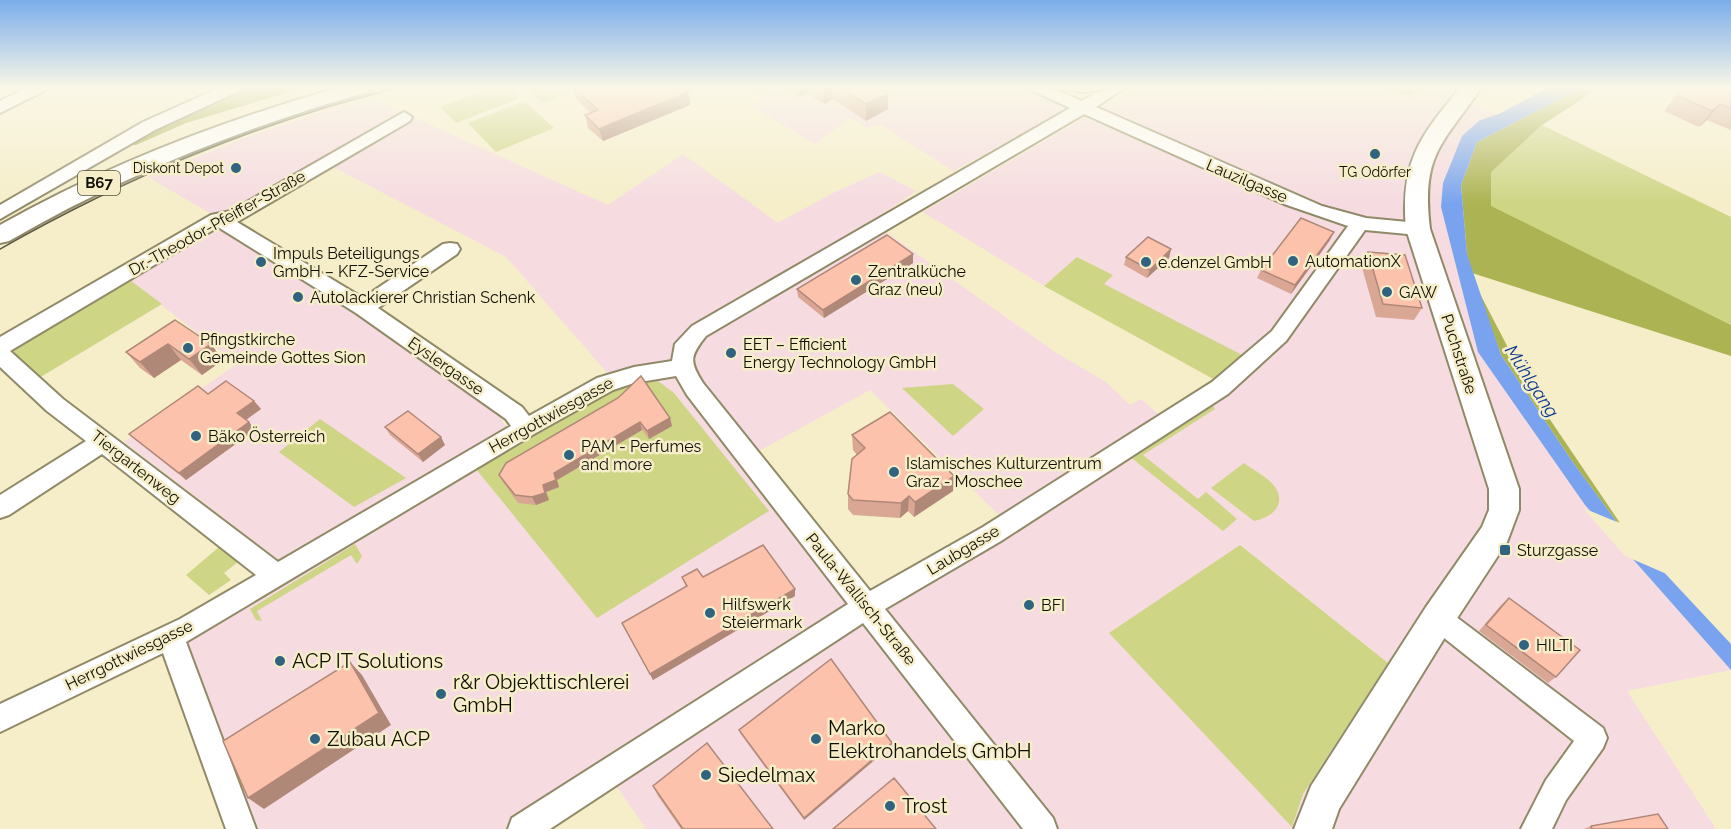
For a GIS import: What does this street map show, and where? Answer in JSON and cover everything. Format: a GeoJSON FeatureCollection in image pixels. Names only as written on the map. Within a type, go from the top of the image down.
{"type":"FeatureCollection","features":[{"type":"Feature","properties":{"kind":"main road","name":"B67"},"geometry":{"type":"LineString","coordinates":[[0,222],[110,163],[199,127]]}},
{"type":"Feature","properties":{"kind":"main road","name":"B67"},"geometry":{"type":"LineString","coordinates":[[0,235],[49,206],[164,155],[240,127]]}},
{"type":"Feature","properties":{"kind":"main road","name":"Puchstraße"},"geometry":{"type":"LineString","coordinates":[[1313,829],[1324,799],[1438,618],[1496,534],[1504,510],[1503,489],[1418,229],[1415,196],[1417,170],[1442,127]]}},
{"type":"Feature","properties":{"kind":"street"},"geometry":{"type":"LineString","coordinates":[[0,213],[148,127]]}},
{"type":"Feature","properties":{"kind":"street","name":"Dr.-Theodor-Pfeiffer-Straße"},"geometry":{"type":"LineString","coordinates":[[0,347],[218,219],[236,216],[388,127]]}},
{"type":"Feature","properties":{"kind":"street"},"geometry":{"type":"LineString","coordinates":[[682,367],[682,350],[699,331],[1040,127]]}},
{"type":"Feature","properties":{"kind":"street","name":"Lauzilgasse"},"geometry":{"type":"LineString","coordinates":[[1138,127],[1259,187],[1339,218],[1359,224],[1418,229]]}},
{"type":"Feature","properties":{"kind":"street","name":"Eyslergasse"},"geometry":{"type":"LineString","coordinates":[[218,219],[363,308],[514,413],[526,428]]}},
{"type":"Feature","properties":{"kind":"street","name":"Laubgasse"},"geometry":{"type":"LineString","coordinates":[[523,829],[867,606],[992,534],[1220,388],[1279,336],[1359,224]]}},
{"type":"Feature","properties":{"kind":"street"},"geometry":{"type":"LineString","coordinates":[[363,308],[450,249]]}},
{"type":"Feature","properties":{"kind":"street","name":"Tiergartenweg"},"geometry":{"type":"LineString","coordinates":[[0,354],[55,405],[276,575]]}},
{"type":"Feature","properties":{"kind":"street","name":"Herrgottwiesgasse"},"geometry":{"type":"LineString","coordinates":[[0,718],[171,637],[526,428],[616,379],[682,367]]}},
{"type":"Feature","properties":{"kind":"street","name":"Paula-Wallisch-Straße"},"geometry":{"type":"LineString","coordinates":[[682,367],[695,389],[1042,829]]}},
{"type":"Feature","properties":{"kind":"street"},"geometry":{"type":"LineString","coordinates":[[0,508],[104,441]]}},
{"type":"Feature","properties":{"kind":"street"},"geometry":{"type":"LineString","coordinates":[[1438,618],[1593,738],[1556,790],[1536,829]]}},
{"type":"Feature","properties":{"kind":"street"},"geometry":{"type":"LineString","coordinates":[[171,637],[241,829]]}},
{"type":"Feature","properties":{"kind":"shaded area"},"geometry":{"type":"Polygon","coordinates":[[[278,127],[434,127],[608,205],[683,154],[778,223],[835,192],[880,172],[916,191],[872,221],[1055,352],[1106,382],[1130,405],[1141,399],[1163,418],[1194,414],[1260,365],[1103,284],[1112,275],[1078,257],[1044,286],[923,212],[1069,127],[1472,127],[1462,136],[1441,207],[1478,352],[1585,505],[1731,670],[1627,691],[1716,829],[646,829],[608,774],[523,829],[241,829],[171,637],[276,575],[279,560],[124,442],[237,364],[127,278],[209,230],[224,228],[352,311],[498,412],[505,426],[610,376],[506,257],[320,160],[225,212],[213,215],[148,177],[278,127]],[[870,390],[755,453],[871,596],[1002,518],[870,390]],[[1240,545],[1303,794],[1388,663],[1240,545]]]}},
{"type":"Feature","properties":{"kind":"shaded area"},"geometry":{"type":"Polygon","coordinates":[[[786,127],[838,127],[815,144],[786,127]]]}},
{"type":"Feature","properties":{"kind":"shaded area"},"geometry":{"type":"Polygon","coordinates":[[[884,127],[1035,127],[953,171],[884,127]]]}},
{"type":"Feature","properties":{"kind":"green space"},"geometry":{"type":"Polygon","coordinates":[[[163,127],[178,127],[136,145],[124,145],[163,127]]]}},
{"type":"Feature","properties":{"kind":"green space"},"geometry":{"type":"Polygon","coordinates":[[[255,127],[271,127],[141,177],[135,171],[255,127]]]}},
{"type":"Feature","properties":{"kind":"green space"},"geometry":{"type":"Polygon","coordinates":[[[472,127],[554,128],[496,152],[472,127]]]}},
{"type":"Feature","properties":{"kind":"green space"},"geometry":{"type":"Polygon","coordinates":[[[1506,127],[1540,127],[1491,172],[1491,206],[1731,325],[1731,356],[1472,273],[1467,254],[1461,185],[1477,142],[1506,127]]]}},
{"type":"Feature","properties":{"kind":"green space"},"geometry":{"type":"Polygon","coordinates":[[[1540,127],[1545,127],[1731,217],[1731,325],[1491,207],[1490,172],[1540,127]]]}},
{"type":"Feature","properties":{"kind":"green space"},"geometry":{"type":"Polygon","coordinates":[[[1077,257],[1113,275],[1104,284],[1248,358],[1217,381],[1044,286],[1077,257]]]}},
{"type":"Feature","properties":{"kind":"green space"},"geometry":{"type":"Polygon","coordinates":[[[127,278],[162,304],[39,378],[10,354],[14,345],[127,278]]]}},
{"type":"Feature","properties":{"kind":"green space"},"geometry":{"type":"Polygon","coordinates":[[[1477,288],[1530,390],[1620,523],[1616,521],[1572,461],[1501,355],[1477,288]]]}},
{"type":"Feature","properties":{"kind":"green space"},"geometry":{"type":"Polygon","coordinates":[[[658,381],[674,393],[769,511],[597,618],[476,469],[610,391],[631,383],[658,381]]]}},
{"type":"Feature","properties":{"kind":"green space"},"geometry":{"type":"Polygon","coordinates":[[[953,384],[984,409],[953,436],[902,388],[953,384]]]}},
{"type":"Feature","properties":{"kind":"green space"},"geometry":{"type":"Polygon","coordinates":[[[1211,403],[1215,409],[1143,455],[1198,499],[1206,492],[1237,519],[1223,531],[1129,456],[1211,403]]]}},
{"type":"Feature","properties":{"kind":"green space"},"geometry":{"type":"Polygon","coordinates":[[[320,419],[406,478],[354,507],[279,452],[320,419]]]}},
{"type":"Feature","properties":{"kind":"green space"},"geometry":{"type":"Polygon","coordinates":[[[1244,463],[1269,480],[1275,487],[1279,499],[1278,505],[1271,514],[1254,521],[1211,488],[1244,463]]]}},
{"type":"Feature","properties":{"kind":"green space"},"geometry":{"type":"Polygon","coordinates":[[[225,542],[243,558],[224,573],[231,580],[209,595],[186,575],[225,542]]]}},
{"type":"Feature","properties":{"kind":"green space"},"geometry":{"type":"Polygon","coordinates":[[[355,544],[362,556],[357,564],[351,555],[257,611],[262,621],[256,620],[250,609],[355,544]]]}},
{"type":"Feature","properties":{"kind":"green space"},"geometry":{"type":"Polygon","coordinates":[[[1240,545],[1388,663],[1303,794],[1292,827],[1109,633],[1240,545]]]}},
{"type":"Feature","properties":{"kind":"water","name":"Mühlgang"},"geometry":{"type":"Polygon","coordinates":[[[1472,127],[1506,127],[1477,142],[1461,185],[1467,254],[1501,355],[1572,461],[1616,521],[1731,644],[1731,670],[1585,505],[1478,352],[1441,207],[1443,183],[1462,136],[1472,127]]]}},
{"type":"Feature","properties":{"kind":"pier"},"geometry":{"type":"Polygon","coordinates":[[[1583,508],[1622,524],[1669,575],[1625,556],[1583,508]]]}},
{"type":"Feature","properties":{"kind":"building","name":"AutomationX"},"geometry":{"type":"Polygon","coordinates":[[[1301,218],[1334,232],[1295,285],[1261,270],[1301,218]]]}},
{"type":"Feature","properties":{"kind":"building","name":"Zentralküche Graz (neu)"},"geometry":{"type":"Polygon","coordinates":[[[887,235],[913,254],[823,310],[797,289],[887,235]]]}},
{"type":"Feature","properties":{"kind":"building"},"geometry":{"type":"Polygon","coordinates":[[[1148,237],[1171,249],[1150,270],[1126,257],[1148,237]]]}},
{"type":"Feature","properties":{"kind":"building"},"geometry":{"type":"Polygon","coordinates":[[[1368,252],[1405,255],[1422,308],[1383,304],[1368,252]]]}},
{"type":"Feature","properties":{"kind":"building"},"geometry":{"type":"Polygon","coordinates":[[[175,320],[211,344],[189,359],[168,344],[140,362],[126,352],[175,320]]]}},
{"type":"Feature","properties":{"kind":"building","name":"PAM - Perfumes and more"},"geometry":{"type":"Polygon","coordinates":[[[641,376],[670,418],[647,431],[640,422],[554,473],[556,480],[543,485],[545,493],[532,497],[515,495],[499,475],[506,463],[618,398],[641,376]]]}},
{"type":"Feature","properties":{"kind":"building","name":"Bäko Österreich"},"geometry":{"type":"Polygon","coordinates":[[[226,381],[254,401],[237,413],[249,422],[179,473],[129,434],[198,386],[208,394],[226,381]]]}},
{"type":"Feature","properties":{"kind":"building"},"geometry":{"type":"Polygon","coordinates":[[[408,411],[441,437],[418,454],[385,427],[408,411]]]}},
{"type":"Feature","properties":{"kind":"building","name":"Islamisches Kulturzentrum Graz - Moschee"},"geometry":{"type":"Polygon","coordinates":[[[890,412],[954,476],[915,502],[909,496],[901,503],[853,500],[848,494],[852,459],[865,448],[852,435],[890,412]]]}},
{"type":"Feature","properties":{"kind":"building","name":"Hilfswerk Steiermark"},"geometry":{"type":"Polygon","coordinates":[[[763,545],[795,589],[650,674],[622,623],[687,586],[682,577],[697,569],[703,577],[763,545]]]}},
{"type":"Feature","properties":{"kind":"building","name":"HILTI"},"geometry":{"type":"Polygon","coordinates":[[[1509,598],[1580,650],[1556,677],[1486,625],[1509,598]]]}},
{"type":"Feature","properties":{"kind":"building","name":"Marko Elektrohandels GmbH"},"geometry":{"type":"Polygon","coordinates":[[[831,659],[892,743],[804,818],[739,730],[831,659]]]}},
{"type":"Feature","properties":{"kind":"building","name":"Zubau ACP"},"geometry":{"type":"Polygon","coordinates":[[[350,662],[379,713],[248,798],[223,741],[350,662]]]}},
{"type":"Feature","properties":{"kind":"building","name":"Siedelmax"},"geometry":{"type":"Polygon","coordinates":[[[707,743],[773,829],[683,829],[653,786],[707,743]]]}},
{"type":"Feature","properties":{"kind":"building","name":"Trost"},"geometry":{"type":"Polygon","coordinates":[[[894,778],[936,829],[833,829],[894,778]]]}},
{"type":"Feature","properties":{"kind":"building"},"geometry":{"type":"Polygon","coordinates":[[[1658,814],[1668,829],[1592,829],[1591,826],[1658,814]]]}},
{"type":"Feature","properties":{"kind":"tram line"},"geometry":{"type":"LineString","coordinates":[[0,249],[144,176],[268,127]]}},
{"type":"Feature","properties":{"kind":"place","name":"TG Odörfer"},"geometry":{"type":"Point","coordinates":[1375,154]}},
{"type":"Feature","properties":{"kind":"place","name":"Diskont Depot"},"geometry":{"type":"Point","coordinates":[236,168]}},
{"type":"Feature","properties":{"kind":"place","name":"AutomationX"},"geometry":{"type":"Point","coordinates":[1293,261]}},
{"type":"Feature","properties":{"kind":"place","name":"Impuls Beteiligungs GmbH – KFZ-Service"},"geometry":{"type":"Point","coordinates":[261,262]}},
{"type":"Feature","properties":{"kind":"place","name":"e.denzel GmbH"},"geometry":{"type":"Point","coordinates":[1146,262]}},
{"type":"Feature","properties":{"kind":"place","name":"Zentralküche Graz (neu)"},"geometry":{"type":"Point","coordinates":[856,280]}},
{"type":"Feature","properties":{"kind":"place","name":"GAW"},"geometry":{"type":"Point","coordinates":[1387,292]}},
{"type":"Feature","properties":{"kind":"place","name":"Autolackierer Christian Schenk"},"geometry":{"type":"Point","coordinates":[298,297]}},
{"type":"Feature","properties":{"kind":"place","name":"Pfingstkirche Gemeinde Gottes Sion"},"geometry":{"type":"Point","coordinates":[188,348]}},
{"type":"Feature","properties":{"kind":"place","name":"EET – Efficient Energy Technology GmbH"},"geometry":{"type":"Point","coordinates":[731,353]}},
{"type":"Feature","properties":{"kind":"place","name":"Bäko Österreich"},"geometry":{"type":"Point","coordinates":[196,436]}},
{"type":"Feature","properties":{"kind":"place","name":"PAM - Perfumes and more"},"geometry":{"type":"Point","coordinates":[569,455]}},
{"type":"Feature","properties":{"kind":"place","name":"Islamisches Kulturzentrum Graz - Moschee"},"geometry":{"type":"Point","coordinates":[894,472]}},
{"type":"Feature","properties":{"kind":"place","name":"Sturzgasse"},"geometry":{"type":"Point","coordinates":[1505,550]}},
{"type":"Feature","properties":{"kind":"place","name":"BFI"},"geometry":{"type":"Point","coordinates":[1029,605]}},
{"type":"Feature","properties":{"kind":"place","name":"Hilfswerk Steiermark"},"geometry":{"type":"Point","coordinates":[710,613]}},
{"type":"Feature","properties":{"kind":"place","name":"HILTI"},"geometry":{"type":"Point","coordinates":[1524,645]}},
{"type":"Feature","properties":{"kind":"place","name":"ACP IT Solutions"},"geometry":{"type":"Point","coordinates":[280,661]}},
{"type":"Feature","properties":{"kind":"place","name":"r&r Objekttischlerei GmbH"},"geometry":{"type":"Point","coordinates":[441,694]}},
{"type":"Feature","properties":{"kind":"place","name":"Zubau ACP"},"geometry":{"type":"Point","coordinates":[315,739]}},
{"type":"Feature","properties":{"kind":"place","name":"Marko Elektrohandels GmbH"},"geometry":{"type":"Point","coordinates":[816,739]}},
{"type":"Feature","properties":{"kind":"place","name":"Siedelmax"},"geometry":{"type":"Point","coordinates":[706,775]}},
{"type":"Feature","properties":{"kind":"place","name":"Trost"},"geometry":{"type":"Point","coordinates":[890,806]}}]}
